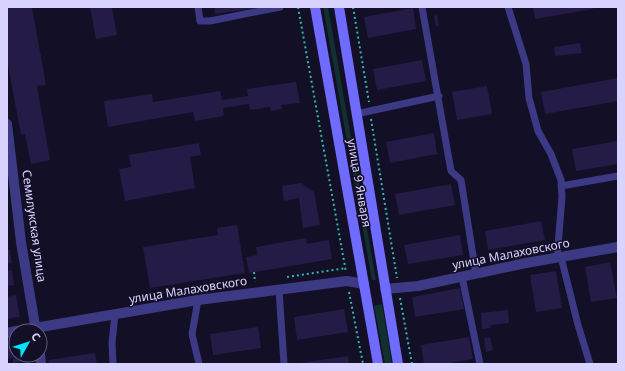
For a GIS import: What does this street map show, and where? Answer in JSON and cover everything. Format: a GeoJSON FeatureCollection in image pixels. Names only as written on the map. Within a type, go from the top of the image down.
{"type":"FeatureCollection","features":[{"type":"Feature","properties":{"kind":"main road","name":"улица 9 Января"},"geometry":{"type":"LineString","coordinates":[[315,7],[378,364]]}},
{"type":"Feature","properties":{"kind":"main road","name":"улица 9 Января"},"geometry":{"type":"LineString","coordinates":[[339,7],[398,364]]}},
{"type":"Feature","properties":{"kind":"street","name":"Семилукская улица"},"geometry":{"type":"LineString","coordinates":[[7,124],[21,242],[35,323]]}},
{"type":"Feature","properties":{"kind":"street","name":"улица Малаховского"},"geometry":{"type":"LineString","coordinates":[[385,288],[418,286],[559,257],[618,247]]}},
{"type":"Feature","properties":{"kind":"street","name":"улица Малаховского"},"geometry":{"type":"LineString","coordinates":[[48,327],[198,300],[347,280],[364,284]]}},
{"type":"Feature","properties":{"kind":"lane"},"geometry":{"type":"LineString","coordinates":[[198,7],[200,20],[210,21],[280,7]]}},
{"type":"Feature","properties":{"kind":"lane"},"geometry":{"type":"LineString","coordinates":[[422,7],[439,96],[451,171],[461,180],[476,274]]}},
{"type":"Feature","properties":{"kind":"lane"},"geometry":{"type":"LineString","coordinates":[[508,7],[526,64],[529,98],[538,131],[551,154],[561,186],[562,197],[559,257],[590,364]]}},
{"type":"Feature","properties":{"kind":"lane"},"geometry":{"type":"LineString","coordinates":[[356,114],[439,96]]}},
{"type":"Feature","properties":{"kind":"lane"},"geometry":{"type":"LineString","coordinates":[[561,186],[618,176]]}},
{"type":"Feature","properties":{"kind":"lane"},"geometry":{"type":"LineString","coordinates":[[462,277],[480,364]]}},
{"type":"Feature","properties":{"kind":"lane"},"geometry":{"type":"LineString","coordinates":[[279,290],[284,364]]}},
{"type":"Feature","properties":{"kind":"lane"},"geometry":{"type":"LineString","coordinates":[[198,300],[192,334],[200,364]]}},
{"type":"Feature","properties":{"kind":"lane"},"geometry":{"type":"LineString","coordinates":[[113,364],[112,343],[115,314]]}},
{"type":"Feature","properties":{"kind":"path"},"geometry":{"type":"LineString","coordinates":[[298,7],[363,364]]}},
{"type":"Feature","properties":{"kind":"path"},"geometry":{"type":"LineString","coordinates":[[353,7],[412,364]]}},
{"type":"Feature","properties":{"kind":"path"},"geometry":{"type":"LineString","coordinates":[[285,277],[346,268]]}},
{"type":"Feature","properties":{"kind":"path"},"geometry":{"type":"LineString","coordinates":[[254,272],[255,282],[262,281]]}},
{"type":"Feature","properties":{"kind":"green space"},"geometry":{"type":"Polygon","coordinates":[[[323,7],[328,7],[376,280],[372,280],[323,7]]]}},
{"type":"Feature","properties":{"kind":"green space"},"geometry":{"type":"Polygon","coordinates":[[[382,304],[392,364],[385,364],[374,306],[382,304]]]}},
{"type":"Feature","properties":{"kind":"building"},"geometry":{"type":"Polygon","coordinates":[[[7,7],[32,7],[46,85],[37,86],[50,160],[31,164],[25,134],[21,135],[7,60],[7,7]]]}},
{"type":"Feature","properties":{"kind":"building"},"geometry":{"type":"Polygon","coordinates":[[[90,7],[112,7],[117,35],[96,39],[90,7]]]}},
{"type":"Feature","properties":{"kind":"building"},"geometry":{"type":"Polygon","coordinates":[[[214,7],[257,7],[257,8],[215,14],[214,7]]]}},
{"type":"Feature","properties":{"kind":"building"},"geometry":{"type":"Polygon","coordinates":[[[533,7],[592,7],[593,9],[535,19],[533,7]]]}},
{"type":"Feature","properties":{"kind":"building"},"geometry":{"type":"Polygon","coordinates":[[[413,8],[416,29],[368,38],[364,17],[413,8]]]}},
{"type":"Feature","properties":{"kind":"building"},"geometry":{"type":"Polygon","coordinates":[[[437,15],[439,26],[436,26],[434,16],[437,15]]]}},
{"type":"Feature","properties":{"kind":"building"},"geometry":{"type":"Polygon","coordinates":[[[580,43],[582,53],[555,56],[554,47],[580,43]]]}},
{"type":"Feature","properties":{"kind":"building"},"geometry":{"type":"Polygon","coordinates":[[[422,60],[426,81],[377,90],[373,69],[422,60]]]}},
{"type":"Feature","properties":{"kind":"building"},"geometry":{"type":"Polygon","coordinates":[[[618,78],[618,101],[545,114],[541,92],[618,78]]]}},
{"type":"Feature","properties":{"kind":"building"},"geometry":{"type":"Polygon","coordinates":[[[296,82],[300,103],[281,105],[282,109],[271,111],[270,107],[250,110],[249,104],[223,108],[224,116],[195,121],[193,112],[108,127],[104,101],[152,94],[153,102],[220,91],[222,100],[248,96],[247,89],[296,82]]]}},
{"type":"Feature","properties":{"kind":"building"},"geometry":{"type":"Polygon","coordinates":[[[487,86],[492,114],[457,120],[452,92],[487,86]]]}},
{"type":"Feature","properties":{"kind":"building"},"geometry":{"type":"Polygon","coordinates":[[[434,133],[437,154],[390,163],[386,142],[434,133]]]}},
{"type":"Feature","properties":{"kind":"building"},"geometry":{"type":"Polygon","coordinates":[[[618,141],[618,164],[576,171],[572,149],[618,141]]]}},
{"type":"Feature","properties":{"kind":"building"},"geometry":{"type":"Polygon","coordinates":[[[199,143],[201,155],[190,157],[195,188],[125,201],[119,169],[131,167],[129,155],[199,143]]]}},
{"type":"Feature","properties":{"kind":"building"},"geometry":{"type":"Polygon","coordinates":[[[301,183],[314,192],[320,225],[303,228],[299,198],[284,201],[282,186],[301,183]]]}},
{"type":"Feature","properties":{"kind":"building"},"geometry":{"type":"Polygon","coordinates":[[[451,184],[455,205],[399,215],[395,194],[451,184]]]}},
{"type":"Feature","properties":{"kind":"building"},"geometry":{"type":"Polygon","coordinates":[[[541,221],[545,240],[488,250],[485,231],[541,221]]]}},
{"type":"Feature","properties":{"kind":"building"},"geometry":{"type":"Polygon","coordinates":[[[237,225],[245,273],[150,288],[143,247],[218,235],[217,228],[237,225]]]}},
{"type":"Feature","properties":{"kind":"building"},"geometry":{"type":"Polygon","coordinates":[[[460,235],[463,255],[408,264],[404,245],[460,235]]]}},
{"type":"Feature","properties":{"kind":"building"},"geometry":{"type":"Polygon","coordinates":[[[306,238],[307,244],[329,240],[332,259],[249,273],[246,257],[257,255],[256,247],[306,238]]]}},
{"type":"Feature","properties":{"kind":"building"},"geometry":{"type":"Polygon","coordinates":[[[7,250],[10,250],[12,263],[7,264],[7,250]]]}},
{"type":"Feature","properties":{"kind":"building"},"geometry":{"type":"Polygon","coordinates":[[[610,262],[617,298],[591,302],[585,267],[610,262]]]}},
{"type":"Feature","properties":{"kind":"building"},"geometry":{"type":"Polygon","coordinates":[[[12,270],[14,285],[7,286],[7,271],[12,270]]]}},
{"type":"Feature","properties":{"kind":"building"},"geometry":{"type":"Polygon","coordinates":[[[556,271],[562,308],[536,312],[530,275],[556,271]]]}},
{"type":"Feature","properties":{"kind":"building"},"geometry":{"type":"Polygon","coordinates":[[[460,288],[464,309],[415,317],[412,297],[460,288]]]}},
{"type":"Feature","properties":{"kind":"building"},"geometry":{"type":"Polygon","coordinates":[[[16,295],[20,317],[7,319],[7,297],[16,295]]]}},
{"type":"Feature","properties":{"kind":"building"},"geometry":{"type":"Polygon","coordinates":[[[344,309],[348,332],[297,340],[294,317],[344,309]]]}},
{"type":"Feature","properties":{"kind":"building"},"geometry":{"type":"Polygon","coordinates":[[[508,310],[509,323],[490,325],[491,328],[482,329],[481,313],[508,310]]]}},
{"type":"Feature","properties":{"kind":"building"},"geometry":{"type":"Polygon","coordinates":[[[258,327],[261,348],[213,355],[210,334],[258,327]]]}},
{"type":"Feature","properties":{"kind":"building"},"geometry":{"type":"Polygon","coordinates":[[[469,337],[473,359],[445,364],[424,364],[421,345],[469,337]]]}},
{"type":"Feature","properties":{"kind":"building"},"geometry":{"type":"Polygon","coordinates":[[[490,337],[493,350],[486,352],[484,338],[490,337]]]}},
{"type":"Feature","properties":{"kind":"building"},"geometry":{"type":"Polygon","coordinates":[[[7,347],[8,347],[7,359],[7,347]]]}},
{"type":"Feature","properties":{"kind":"building"},"geometry":{"type":"Polygon","coordinates":[[[95,353],[97,364],[49,364],[48,360],[95,353]]]}},
{"type":"Feature","properties":{"kind":"building"},"geometry":{"type":"Polygon","coordinates":[[[348,356],[349,364],[300,364],[300,363],[348,356]]]}}]}
